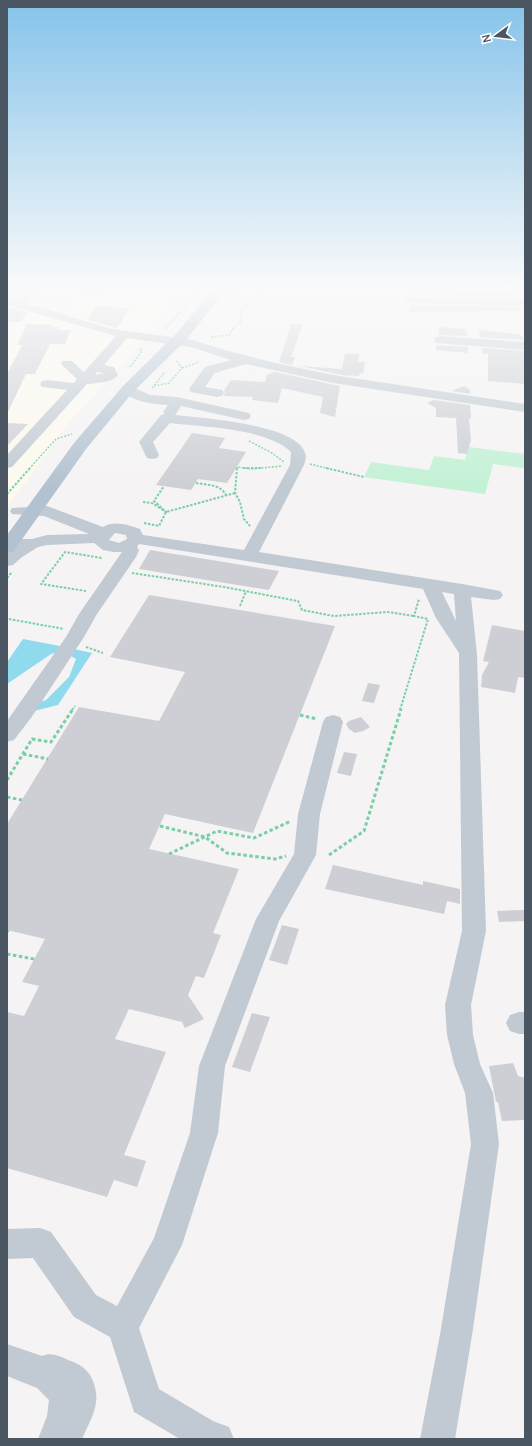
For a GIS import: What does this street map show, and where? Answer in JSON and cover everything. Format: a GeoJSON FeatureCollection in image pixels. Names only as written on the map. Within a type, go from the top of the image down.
{"type":"FeatureCollection","features":[{"type":"Feature","properties":{"kind":"main road"},"geometry":{"type":"LineString","coordinates":[[8,549],[17,517],[112,397],[156,352]]}},
{"type":"Feature","properties":{"kind":"main road"},"geometry":{"type":"LineString","coordinates":[[8,549],[17,517],[49,489],[80,446],[128,390],[150,368],[160,352]]}},
{"type":"Feature","properties":{"kind":"street"},"geometry":{"type":"LineString","coordinates":[[7,464],[86,378],[104,352]]}},
{"type":"Feature","properties":{"kind":"street"},"geometry":{"type":"LineString","coordinates":[[217,352],[333,379],[525,408]]}},
{"type":"Feature","properties":{"kind":"street"},"geometry":{"type":"LineString","coordinates":[[217,393],[199,391],[196,389],[210,370],[245,359]]}},
{"type":"Feature","properties":{"kind":"street"},"geometry":{"type":"LineString","coordinates":[[67,364],[86,378]]}},
{"type":"Feature","properties":{"kind":"street"},"geometry":{"type":"LineString","coordinates":[[47,384],[86,378]]}},
{"type":"Feature","properties":{"kind":"street"},"geometry":{"type":"LineString","coordinates":[[128,390],[134,394],[144,396],[146,399]]}},
{"type":"Feature","properties":{"kind":"street"},"geometry":{"type":"LineString","coordinates":[[116,404],[142,401],[146,399],[177,401],[226,414],[247,417],[254,420],[263,432]]}},
{"type":"Feature","properties":{"kind":"street"},"geometry":{"type":"LineString","coordinates":[[152,455],[146,442],[166,418],[177,401]]}},
{"type":"Feature","properties":{"kind":"street"},"geometry":{"type":"LineString","coordinates":[[166,418],[263,432],[278,436],[291,443],[297,449],[299,457],[297,465],[249,556]]}},
{"type":"Feature","properties":{"kind":"street"},"geometry":{"type":"LineString","coordinates":[[8,549],[16,554],[39,542],[59,537],[65,531],[67,520],[61,508],[50,495],[49,489]]}},
{"type":"Feature","properties":{"kind":"street"},"geometry":{"type":"LineString","coordinates":[[17,517],[52,512],[102,536]]}},
{"type":"Feature","properties":{"kind":"street"},"geometry":{"type":"LineString","coordinates":[[7,735],[24,713],[102,594],[126,567],[134,532],[127,529],[116,528],[102,536],[39,542]]}},
{"type":"Feature","properties":{"kind":"street"},"geometry":{"type":"LineString","coordinates":[[134,535],[433,592],[442,611],[468,656]]}},
{"type":"Feature","properties":{"kind":"street"},"geometry":{"type":"LineString","coordinates":[[426,591],[462,590],[494,595]]}},
{"type":"Feature","properties":{"kind":"street"},"geometry":{"type":"LineString","coordinates":[[437,1439],[457,1329],[485,1144],[479,1093],[467,1064],[460,1035],[458,1006],[474,931],[468,656],[462,590]]}},
{"type":"Feature","properties":{"kind":"street"},"geometry":{"type":"LineString","coordinates":[[123,1328],[167,1245],[204,1133],[212,1066],[268,919],[305,855],[309,814],[327,721]]}},
{"type":"Feature","properties":{"kind":"street"},"geometry":{"type":"LineString","coordinates":[[7,1244],[40,1243],[85,1306],[123,1328],[146,1400],[205,1435],[217,1439]]}},
{"type":"Feature","properties":{"kind":"street"},"geometry":{"type":"LineString","coordinates":[[7,1360],[38,1371],[53,1379],[61,1388],[65,1399],[65,1412],[55,1439]]}},
{"type":"Feature","properties":{"kind":"street"},"geometry":{"type":"LineString","coordinates":[[38,1371],[50,1370],[67,1376],[75,1382],[79,1389],[80,1398],[66,1439]]}},
{"type":"Feature","properties":{"kind":"path"},"geometry":{"type":"LineString","coordinates":[[126,372],[142,352]]}},
{"type":"Feature","properties":{"kind":"path"},"geometry":{"type":"LineString","coordinates":[[176,360],[182,368]]}},
{"type":"Feature","properties":{"kind":"path"},"geometry":{"type":"LineString","coordinates":[[154,386],[169,383],[182,368],[196,364],[202,360]]}},
{"type":"Feature","properties":{"kind":"path"},"geometry":{"type":"LineString","coordinates":[[7,494],[56,438],[75,432]]}},
{"type":"Feature","properties":{"kind":"path"},"geometry":{"type":"LineString","coordinates":[[245,440],[272,453],[289,466]]}},
{"type":"Feature","properties":{"kind":"path"},"geometry":{"type":"LineString","coordinates":[[237,467],[235,493],[238,496],[244,519],[251,528]]}},
{"type":"Feature","properties":{"kind":"path"},"geometry":{"type":"LineString","coordinates":[[196,483],[219,487],[225,491],[226,495]]}},
{"type":"Feature","properties":{"kind":"path"},"geometry":{"type":"LineString","coordinates":[[164,486],[154,501],[166,512]]}},
{"type":"Feature","properties":{"kind":"path"},"geometry":{"type":"LineString","coordinates":[[142,502],[152,503],[166,512],[222,498],[226,495],[235,493]]}},
{"type":"Feature","properties":{"kind":"path"},"geometry":{"type":"LineString","coordinates":[[134,535],[159,526],[166,512]]}},
{"type":"Feature","properties":{"kind":"path"},"geometry":{"type":"LineString","coordinates":[[102,594],[41,584],[65,552],[126,567],[298,601],[302,610],[334,616],[388,612],[428,619],[364,831],[328,855]]}},
{"type":"Feature","properties":{"kind":"path"},"geometry":{"type":"LineString","coordinates":[[240,606],[246,591]]}},
{"type":"Feature","properties":{"kind":"path"},"geometry":{"type":"LineString","coordinates":[[414,616],[426,591]]}},
{"type":"Feature","properties":{"kind":"path"},"geometry":{"type":"LineString","coordinates":[[9,619],[78,632]]}},
{"type":"Feature","properties":{"kind":"path"},"geometry":{"type":"LineString","coordinates":[[7,780],[32,739],[51,742],[75,706]]}},
{"type":"Feature","properties":{"kind":"path"},"geometry":{"type":"LineString","coordinates":[[300,715],[327,721]]}},
{"type":"Feature","properties":{"kind":"path"},"geometry":{"type":"LineString","coordinates":[[23,754],[48,759]]}},
{"type":"Feature","properties":{"kind":"path"},"geometry":{"type":"LineString","coordinates":[[7,797],[22,800]]}},
{"type":"Feature","properties":{"kind":"path"},"geometry":{"type":"LineString","coordinates":[[169,854],[217,831],[254,838],[309,814]]}},
{"type":"Feature","properties":{"kind":"path"},"geometry":{"type":"LineString","coordinates":[[160,826],[205,837],[227,853],[275,859],[289,854]]}},
{"type":"Feature","properties":{"kind":"path"},"geometry":{"type":"LineString","coordinates":[[7,954],[34,960]]}},
{"type":"Feature","properties":{"kind":"shaded area"},"geometry":{"type":"Polygon","coordinates":[[[7,352],[134,352],[67,425],[7,508],[7,352]]]}},
{"type":"Feature","properties":{"kind":"green space"},"geometry":{"type":"Polygon","coordinates":[[[469,447],[525,454],[524,468],[493,464],[485,494],[364,477],[371,462],[429,470],[434,456],[465,460],[469,447]]]}},
{"type":"Feature","properties":{"kind":"water"},"geometry":{"type":"Polygon","coordinates":[[[23,639],[60,646],[55,653],[51,654],[7,684],[7,662],[23,639]]]}},
{"type":"Feature","properties":{"kind":"water"},"geometry":{"type":"Polygon","coordinates":[[[74,649],[92,653],[58,705],[34,711],[37,703],[46,700],[69,677],[76,659],[69,655],[74,649]]]}},
{"type":"Feature","properties":{"kind":"building"},"geometry":{"type":"Polygon","coordinates":[[[18,352],[46,352],[35,374],[26,374],[7,414],[7,374],[18,352]]]}},
{"type":"Feature","properties":{"kind":"building"},"geometry":{"type":"Polygon","coordinates":[[[282,352],[293,352],[291,357],[295,357],[292,365],[279,362],[282,352]]]}},
{"type":"Feature","properties":{"kind":"building"},"geometry":{"type":"Polygon","coordinates":[[[483,352],[525,352],[525,384],[488,381],[488,354],[483,354],[483,352]]]}},
{"type":"Feature","properties":{"kind":"building"},"geometry":{"type":"Polygon","coordinates":[[[345,354],[359,354],[358,362],[365,362],[363,374],[360,373],[359,376],[342,375],[300,366],[342,369],[345,354]]]}},
{"type":"Feature","properties":{"kind":"building"},"geometry":{"type":"Polygon","coordinates":[[[275,372],[340,386],[335,417],[320,413],[323,397],[282,388],[278,403],[252,400],[253,397],[224,396],[224,390],[231,380],[265,382],[267,375],[275,372]]]}},
{"type":"Feature","properties":{"kind":"building"},"geometry":{"type":"Polygon","coordinates":[[[464,386],[470,390],[470,394],[451,391],[464,386]]]}},
{"type":"Feature","properties":{"kind":"building"},"geometry":{"type":"Polygon","coordinates":[[[433,400],[470,405],[471,418],[469,418],[471,440],[467,454],[458,453],[456,418],[436,417],[436,408],[427,403],[433,400]]]}},
{"type":"Feature","properties":{"kind":"building"},"geometry":{"type":"Polygon","coordinates":[[[7,423],[28,424],[7,446],[7,423]]]}},
{"type":"Feature","properties":{"kind":"building"},"geometry":{"type":"Polygon","coordinates":[[[192,433],[225,438],[219,448],[246,452],[227,483],[198,479],[191,490],[156,485],[192,433]]]}},
{"type":"Feature","properties":{"kind":"building"},"geometry":{"type":"Polygon","coordinates":[[[150,550],[279,571],[269,590],[139,569],[150,550]]]}},
{"type":"Feature","properties":{"kind":"building"},"geometry":{"type":"Polygon","coordinates":[[[149,595],[335,626],[253,833],[165,814],[149,849],[239,869],[213,933],[221,935],[204,978],[196,976],[188,995],[204,1019],[185,1028],[182,1022],[129,1009],[115,1039],[166,1052],[124,1155],[146,1161],[137,1187],[114,1180],[107,1197],[7,1168],[7,1012],[24,1016],[39,986],[22,982],[45,939],[7,930],[7,824],[79,707],[159,721],[185,672],[110,657],[149,595]]]}},
{"type":"Feature","properties":{"kind":"building"},"geometry":{"type":"Polygon","coordinates":[[[492,625],[525,631],[525,678],[518,677],[515,693],[481,687],[482,675],[489,662],[483,661],[492,625]]]}},
{"type":"Feature","properties":{"kind":"building"},"geometry":{"type":"Polygon","coordinates":[[[368,683],[380,685],[374,703],[362,701],[368,683]]]}},
{"type":"Feature","properties":{"kind":"building"},"geometry":{"type":"Polygon","coordinates":[[[361,717],[370,727],[355,733],[349,729],[346,724],[349,721],[361,717]]]}},
{"type":"Feature","properties":{"kind":"building"},"geometry":{"type":"Polygon","coordinates":[[[344,752],[357,754],[351,776],[337,773],[344,752]]]}},
{"type":"Feature","properties":{"kind":"building"},"geometry":{"type":"Polygon","coordinates":[[[333,865],[423,885],[423,881],[460,889],[460,904],[447,901],[444,914],[325,889],[333,865]]]}},
{"type":"Feature","properties":{"kind":"building"},"geometry":{"type":"Polygon","coordinates":[[[525,910],[525,921],[499,922],[497,911],[525,910]]]}},
{"type":"Feature","properties":{"kind":"building"},"geometry":{"type":"Polygon","coordinates":[[[282,925],[299,929],[287,965],[269,960],[282,925]]]}},
{"type":"Feature","properties":{"kind":"building"},"geometry":{"type":"Polygon","coordinates":[[[252,1013],[270,1017],[250,1072],[232,1067],[252,1013]]]}},
{"type":"Feature","properties":{"kind":"building"},"geometry":{"type":"Polygon","coordinates":[[[513,1063],[518,1076],[525,1078],[525,1120],[502,1121],[498,1102],[496,1102],[489,1066],[513,1063]]]}}]}
